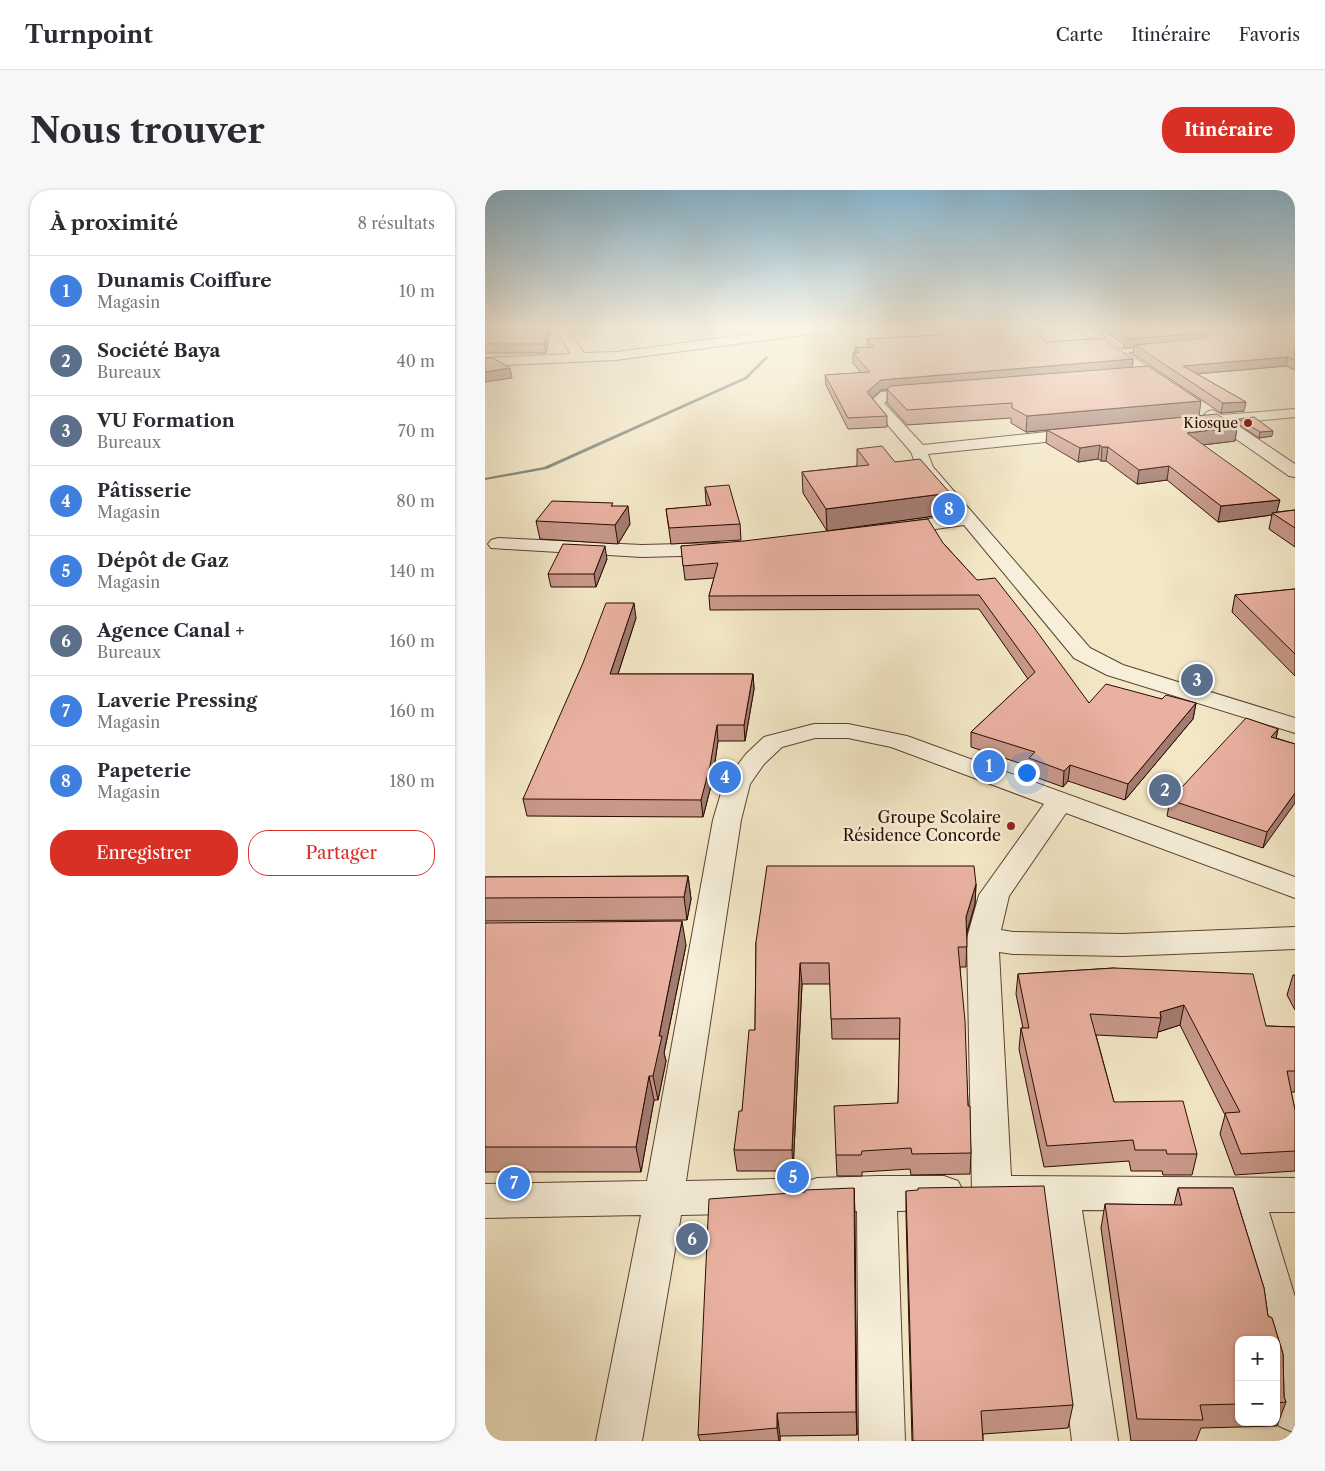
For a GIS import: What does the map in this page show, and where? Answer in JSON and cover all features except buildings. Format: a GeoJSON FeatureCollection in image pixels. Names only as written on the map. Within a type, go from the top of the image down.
{"type":"FeatureCollection","features":[{"type":"Feature","properties":{"kind":"street"},"geometry":{"type":"LineString","coordinates":[[1166,384],[1181,395]]}},
{"type":"Feature","properties":{"kind":"street"},"geometry":{"type":"LineString","coordinates":[[935,392],[886,396],[876,403],[919,451],[925,468],[1082,653],[1115,670],[1295,726]]}},
{"type":"Feature","properties":{"kind":"street"},"geometry":{"type":"LineString","coordinates":[[1170,424],[1211,415],[1295,413]]}},
{"type":"Feature","properties":{"kind":"street"},"geometry":{"type":"LineString","coordinates":[[1211,415],[1295,472]]}},
{"type":"Feature","properties":{"kind":"street"},"geometry":{"type":"LineString","coordinates":[[919,451],[1102,431]]}},
{"type":"Feature","properties":{"kind":"street"},"geometry":{"type":"LineString","coordinates":[[875,531],[969,519]]}},
{"type":"Feature","properties":{"kind":"street"},"geometry":{"type":"LineString","coordinates":[[498,544],[642,552],[733,548]]}},
{"type":"Feature","properties":{"kind":"street"},"geometry":{"type":"LineString","coordinates":[[619,1441],[664,1198],[693,932],[737,783],[755,759],[773,742],[814,731],[848,731],[890,740],[1295,888]]}},
{"type":"Feature","properties":{"kind":"street"},"geometry":{"type":"LineString","coordinates":[[992,1192],[983,938],[995,895],[1060,801]]}},
{"type":"Feature","properties":{"kind":"street"},"geometry":{"type":"LineString","coordinates":[[983,938],[1013,943],[1123,945],[1295,938]]}},
{"type":"Feature","properties":{"kind":"street"},"geometry":{"type":"LineString","coordinates":[[485,1201],[992,1192],[1295,1195]]}},
{"type":"Feature","properties":{"kind":"street"},"geometry":{"type":"LineString","coordinates":[[1060,1193],[1095,1441]]}},
{"type":"Feature","properties":{"kind":"street"},"geometry":{"type":"LineString","coordinates":[[877,1194],[881,1441]]}},
{"type":"Feature","properties":{"kind":"street"},"geometry":{"type":"LineString","coordinates":[[1244,1195],[1278,1312],[1283,1336],[1286,1384],[1295,1410]]}},
{"type":"Feature","properties":{"kind":"waterway"},"geometry":{"type":"LineString","coordinates":[[485,479],[545,468],[732,384]]}},
{"type":"Feature","properties":{"kind":"place","name":"Kiosque"},"geometry":{"type":"Point","coordinates":[1248,423]}},
{"type":"Feature","properties":{"kind":"place","name":"Papeterie"},"geometry":{"type":"Point","coordinates":[949,509]}},
{"type":"Feature","properties":{"kind":"place","name":"VU Formation"},"geometry":{"type":"Point","coordinates":[1197,680]}},
{"type":"Feature","properties":{"kind":"place","name":"Dunamis Coiffure"},"geometry":{"type":"Point","coordinates":[989,766]}},
{"type":"Feature","properties":{"kind":"place","name":"Pâtisserie"},"geometry":{"type":"Point","coordinates":[725,777]}},
{"type":"Feature","properties":{"kind":"place","name":"Société Baya"},"geometry":{"type":"Point","coordinates":[1165,790]}},
{"type":"Feature","properties":{"kind":"place","name":"Groupe Scolaire Résidence Concorde"},"geometry":{"type":"Point","coordinates":[1011,826]}},
{"type":"Feature","properties":{"kind":"place","name":"Dépôt de Gaz"},"geometry":{"type":"Point","coordinates":[793,1177]}},
{"type":"Feature","properties":{"kind":"place","name":"Laverie Pressing"},"geometry":{"type":"Point","coordinates":[514,1183]}},
{"type":"Feature","properties":{"kind":"place","name":"Agence Canal +"},"geometry":{"type":"Point","coordinates":[692,1239]}}]}
